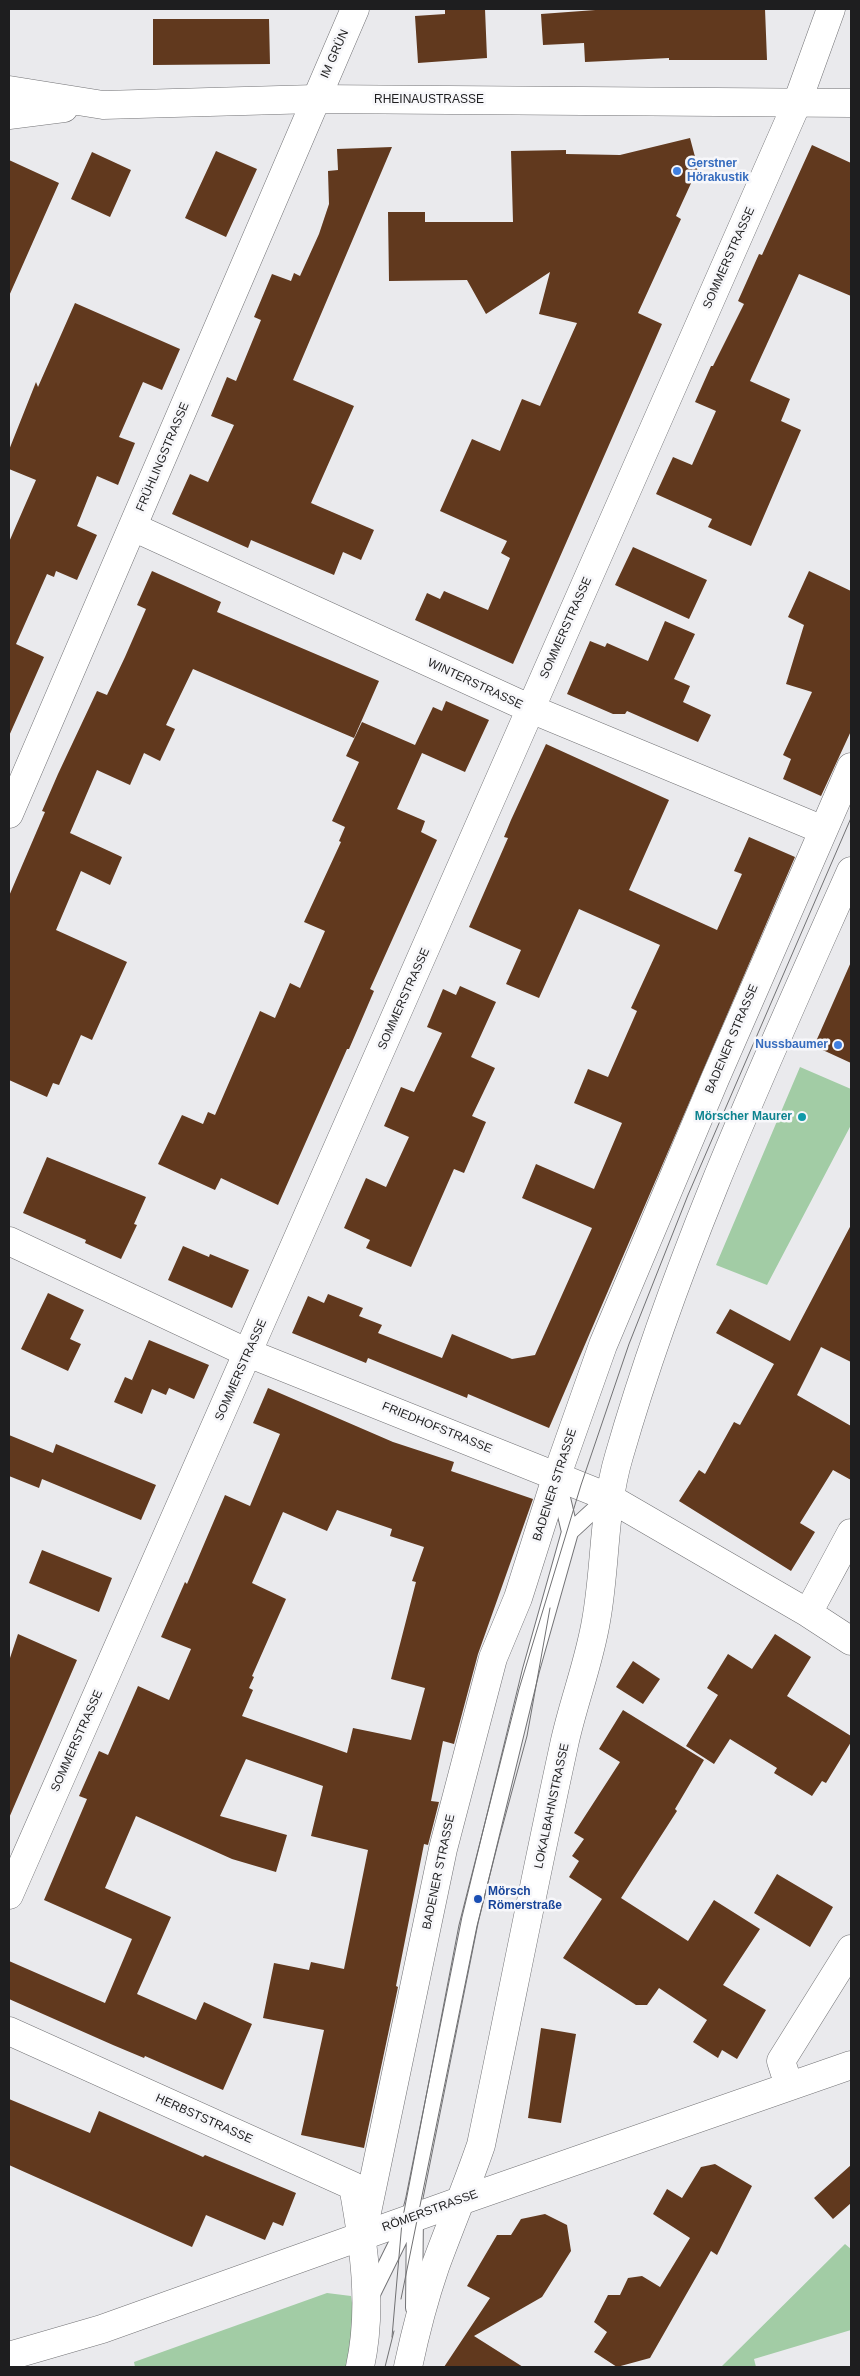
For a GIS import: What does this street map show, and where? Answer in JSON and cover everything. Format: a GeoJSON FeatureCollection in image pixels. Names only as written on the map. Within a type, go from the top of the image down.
{"type":"FeatureCollection","features":[{"type":"Feature","properties":{"kind":"street","name":"IM GRÜN"},"geometry":{"type":"LineString","coordinates":[[315,99],[355,9]]}},
{"type":"Feature","properties":{"kind":"street","name":"SOMMERSTRASSE"},"geometry":{"type":"LineString","coordinates":[[9,1895],[797,103],[831,9]]}},
{"type":"Feature","properties":{"kind":"street","name":"RHEINAUSTRASSE"},"geometry":{"type":"LineString","coordinates":[[9,90],[103,105],[315,99],[851,103]]}},
{"type":"Feature","properties":{"kind":"street","name":"FRÜHLINGSTRASSE"},"geometry":{"type":"LineString","coordinates":[[9,814],[315,99]]}},
{"type":"Feature","properties":{"kind":"street"},"geometry":{"type":"LineString","coordinates":[[9,115],[44,109],[103,105]]}},
{"type":"Feature","properties":{"kind":"street","name":"WINTERSTRASSE"},"geometry":{"type":"LineString","coordinates":[[133,527],[531,709],[823,830]]}},
{"type":"Feature","properties":{"kind":"street","name":"BADENER STRASSE"},"geometry":{"type":"LineString","coordinates":[[362,2236],[450,1821],[493,1658],[518,1598],[556,1476],[603,1345],[851,767]]}},
{"type":"Feature","properties":{"kind":"street"},"geometry":{"type":"LineString","coordinates":[[608,1497],[648,1363],[676,1284],[759,1076],[851,871]]}},
{"type":"Feature","properties":{"kind":"street","name":"FRIEDHOFSTRASSE"},"geometry":{"type":"LineString","coordinates":[[9,1241],[248,1353],[608,1497],[808,1613],[851,1641]]}},
{"type":"Feature","properties":{"kind":"street","name":"LOKALBAHNSTRASSE"},"geometry":{"type":"LineString","coordinates":[[408,2367],[414,2338],[435,2268],[481,2145],[565,1740],[596,1623],[604,1561],[608,1497]]}},
{"type":"Feature","properties":{"kind":"street"},"geometry":{"type":"LineString","coordinates":[[808,1613],[851,1533]]}},
{"type":"Feature","properties":{"kind":"street"},"geometry":{"type":"LineString","coordinates":[[789,2086],[781,2061],[851,1949]]}},
{"type":"Feature","properties":{"kind":"street","name":"HERBSTSTRASSE"},"geometry":{"type":"LineString","coordinates":[[9,2031],[353,2186],[362,2236]]}},
{"type":"Feature","properties":{"kind":"street","name":"RÖMERSTRASSE"},"geometry":{"type":"LineString","coordinates":[[9,2356],[102,2329],[362,2236],[413,2212],[462,2200],[851,2065]]}},
{"type":"Feature","properties":{"kind":"street"},"geometry":{"type":"LineString","coordinates":[[360,2367],[364,2347],[367,2304],[362,2236]]}},
{"type":"Feature","properties":{"kind":"lane"},"geometry":{"type":"LineString","coordinates":[[414,2338],[413,2212],[470,1920],[531,1670],[570,1532],[556,1476]]}},
{"type":"Feature","properties":{"kind":"lane"},"geometry":{"type":"LineString","coordinates":[[570,1532],[608,1497]]}},
{"type":"Feature","properties":{"kind":"lane"},"geometry":{"type":"LineString","coordinates":[[367,2304],[413,2212]]}},
{"type":"Feature","properties":{"kind":"green space"},"geometry":{"type":"Polygon","coordinates":[[[800,1067],[851,1089],[851,1125],[767,1285],[716,1265],[800,1067]]]}},
{"type":"Feature","properties":{"kind":"green space"},"geometry":{"type":"Polygon","coordinates":[[[845,2244],[851,2249],[851,2330],[754,2359],[756,2367],[721,2367],[845,2244]]]}},
{"type":"Feature","properties":{"kind":"green space"},"geometry":{"type":"Polygon","coordinates":[[[327,2293],[351,2296],[355,2324],[346,2367],[135,2367],[134,2362],[327,2293]]]}},
{"type":"Feature","properties":{"kind":"building"},"geometry":{"type":"Polygon","coordinates":[[[445,9],[485,9],[487,58],[418,63],[415,16],[445,14],[445,9]]]}},
{"type":"Feature","properties":{"kind":"building"},"geometry":{"type":"Polygon","coordinates":[[[609,9],[765,9],[767,60],[669,60],[669,58],[585,62],[584,43],[543,45],[541,14],[609,9]]]}},
{"type":"Feature","properties":{"kind":"building"},"geometry":{"type":"Polygon","coordinates":[[[153,19],[269,19],[270,64],[153,65],[153,19]]]}},
{"type":"Feature","properties":{"kind":"building"},"geometry":{"type":"Polygon","coordinates":[[[690,138],[698,168],[676,216],[681,219],[638,313],[662,324],[513,664],[415,620],[427,593],[440,599],[444,591],[488,610],[510,558],[501,553],[507,541],[440,511],[472,439],[500,451],[522,399],[540,406],[577,323],[539,314],[550,272],[486,314],[467,280],[389,281],[388,212],[425,212],[425,222],[513,222],[511,151],[566,150],[566,154],[620,155],[690,138]]]}},
{"type":"Feature","properties":{"kind":"building"},"geometry":{"type":"Polygon","coordinates":[[[812,145],[851,163],[851,296],[799,274],[750,381],[790,399],[781,421],[801,430],[751,546],[708,527],[712,519],[656,494],[673,457],[692,465],[716,411],[695,402],[711,366],[713,366],[744,304],[738,301],[759,254],[762,255],[812,145]]]}},
{"type":"Feature","properties":{"kind":"building"},"geometry":{"type":"Polygon","coordinates":[[[392,147],[293,380],[354,406],[311,503],[374,530],[361,560],[343,552],[334,575],[251,540],[248,548],[172,514],[190,474],[208,482],[234,425],[211,416],[227,377],[236,381],[261,320],[254,317],[272,274],[291,281],[294,273],[300,276],[319,234],[329,204],[328,171],[338,170],[337,149],[392,147]]]}},
{"type":"Feature","properties":{"kind":"building"},"geometry":{"type":"Polygon","coordinates":[[[216,151],[257,169],[226,237],[185,218],[216,151]]]}},
{"type":"Feature","properties":{"kind":"building"},"geometry":{"type":"Polygon","coordinates":[[[92,152],[131,170],[110,217],[71,199],[92,152]]]}},
{"type":"Feature","properties":{"kind":"building"},"geometry":{"type":"Polygon","coordinates":[[[9,160],[59,183],[9,296],[9,160]]]}},
{"type":"Feature","properties":{"kind":"building"},"geometry":{"type":"Polygon","coordinates":[[[75,303],[180,349],[162,390],[143,382],[119,437],[135,443],[118,485],[97,476],[77,526],[97,535],[77,580],[56,571],[54,577],[47,574],[16,644],[44,657],[9,736],[9,542],[36,480],[9,469],[9,450],[36,382],[38,387],[75,303]]]}},
{"type":"Feature","properties":{"kind":"building"},"geometry":{"type":"Polygon","coordinates":[[[633,547],[707,580],[689,619],[615,585],[633,547]]]}},
{"type":"Feature","properties":{"kind":"building"},"geometry":{"type":"Polygon","coordinates":[[[152,571],[221,602],[217,612],[379,681],[354,738],[193,669],[166,725],[175,729],[160,761],[144,753],[130,785],[97,770],[70,833],[122,857],[110,885],[81,871],[56,930],[127,962],[92,1040],[81,1035],[59,1085],[53,1083],[47,1097],[9,1080],[9,896],[45,812],[42,811],[97,691],[107,695],[125,657],[146,609],[137,605],[152,571]]]}},
{"type":"Feature","properties":{"kind":"building"},"geometry":{"type":"Polygon","coordinates":[[[809,571],[851,591],[851,731],[821,796],[783,779],[791,759],[783,755],[812,692],[786,684],[804,625],[788,617],[809,571]]]}},
{"type":"Feature","properties":{"kind":"building"},"geometry":{"type":"Polygon","coordinates":[[[665,621],[695,634],[674,679],[690,686],[683,702],[711,715],[698,742],[627,711],[625,714],[613,714],[567,694],[590,641],[605,647],[607,643],[648,661],[665,621]]]}},
{"type":"Feature","properties":{"kind":"building"},"geometry":{"type":"Polygon","coordinates":[[[446,701],[489,720],[465,772],[422,753],[397,809],[425,821],[421,832],[437,840],[370,989],[374,991],[349,1049],[347,1049],[278,1205],[221,1178],[215,1190],[158,1164],[182,1115],[203,1124],[208,1112],[215,1115],[260,1011],[275,1018],[290,983],[300,988],[325,931],[304,922],[341,842],[339,841],[345,827],[332,821],[359,762],[346,756],[362,722],[415,745],[433,707],[442,711],[446,701]]]}},
{"type":"Feature","properties":{"kind":"building"},"geometry":{"type":"Polygon","coordinates":[[[546,744],[669,800],[629,890],[717,930],[742,874],[734,871],[749,837],[795,857],[549,1428],[468,1394],[467,1398],[368,1358],[366,1363],[292,1333],[308,1296],[324,1303],[328,1294],[363,1308],[359,1316],[382,1325],[378,1333],[442,1358],[452,1334],[512,1359],[535,1355],[592,1228],[522,1198],[536,1164],[594,1189],[622,1123],[574,1103],[588,1069],[608,1077],[637,1011],[631,1008],[660,945],[579,909],[539,998],[506,984],[521,950],[469,927],[508,838],[504,837],[511,820],[546,744]]]}},
{"type":"Feature","properties":{"kind":"building"},"geometry":{"type":"Polygon","coordinates":[[[851,962],[851,1063],[814,1046],[851,962]]]}},
{"type":"Feature","properties":{"kind":"building"},"geometry":{"type":"Polygon","coordinates":[[[460,986],[496,1002],[471,1057],[495,1068],[472,1116],[486,1122],[464,1173],[454,1169],[411,1267],[366,1248],[370,1240],[344,1228],[366,1178],[386,1187],[409,1137],[384,1126],[401,1087],[414,1092],[442,1033],[427,1027],[443,989],[456,995],[460,986]]]}},
{"type":"Feature","properties":{"kind":"building"},"geometry":{"type":"Polygon","coordinates":[[[47,1157],[146,1197],[134,1224],[137,1225],[121,1259],[85,1243],[86,1240],[23,1213],[47,1157]]]}},
{"type":"Feature","properties":{"kind":"building"},"geometry":{"type":"Polygon","coordinates":[[[851,1225],[851,1362],[821,1347],[797,1395],[851,1426],[851,1480],[833,1470],[800,1523],[815,1532],[791,1571],[679,1501],[699,1470],[705,1474],[734,1422],[740,1425],[774,1364],[716,1333],[730,1309],[790,1341],[851,1225]]]}},
{"type":"Feature","properties":{"kind":"building"},"geometry":{"type":"Polygon","coordinates":[[[183,1246],[209,1257],[210,1254],[249,1270],[232,1308],[168,1280],[183,1246]]]}},
{"type":"Feature","properties":{"kind":"building"},"geometry":{"type":"Polygon","coordinates":[[[48,1293],[84,1310],[70,1339],[81,1344],[68,1371],[21,1349],[48,1293]]]}},
{"type":"Feature","properties":{"kind":"building"},"geometry":{"type":"Polygon","coordinates":[[[149,1340],[209,1365],[194,1399],[169,1388],[166,1395],[152,1389],[142,1414],[114,1402],[125,1377],[134,1381],[132,1380],[149,1340]]]}},
{"type":"Feature","properties":{"kind":"building"},"geometry":{"type":"Polygon","coordinates":[[[268,1388],[393,1442],[454,1462],[451,1471],[533,1499],[478,1654],[454,1744],[443,1741],[431,1801],[439,1802],[428,1845],[424,1844],[396,1986],[398,1987],[364,2148],[301,2135],[324,2030],[263,2018],[274,1963],[309,1970],[311,1962],[344,1969],[368,1850],[311,1836],[323,1786],[246,1759],[220,1816],[287,1835],[276,1872],[232,1859],[136,1816],[105,1888],[171,1917],[137,1994],[196,2020],[204,2002],[252,2024],[223,2090],[145,2056],[144,2058],[113,2045],[9,1999],[9,1961],[105,2003],[132,1939],[44,1900],[87,1799],[79,1796],[99,1751],[108,1755],[138,1686],[169,1700],[191,1649],[161,1637],[185,1582],[187,1584],[225,1495],[250,1506],[280,1434],[253,1423],[268,1388]],[[337,1510],[327,1531],[283,1512],[252,1583],[286,1599],[252,1676],[254,1677],[249,1688],[253,1690],[242,1716],[347,1753],[353,1728],[411,1740],[425,1688],[391,1679],[416,1582],[412,1581],[424,1547],[390,1536],[392,1529],[337,1510]]]}},
{"type":"Feature","properties":{"kind":"building"},"geometry":{"type":"Polygon","coordinates":[[[9,1435],[53,1453],[56,1444],[156,1485],[141,1520],[42,1479],[39,1488],[9,1476],[9,1435]]]}},
{"type":"Feature","properties":{"kind":"building"},"geometry":{"type":"Polygon","coordinates":[[[42,1550],[112,1578],[99,1612],[29,1583],[42,1550]]]}},
{"type":"Feature","properties":{"kind":"building"},"geometry":{"type":"Polygon","coordinates":[[[18,1634],[77,1660],[9,1818],[9,1661],[18,1634]]]}},
{"type":"Feature","properties":{"kind":"building"},"geometry":{"type":"Polygon","coordinates":[[[775,1634],[811,1657],[787,1696],[851,1736],[851,1742],[826,1783],[822,1781],[812,1796],[774,1773],[777,1768],[730,1739],[714,1764],[686,1746],[718,1695],[707,1688],[728,1654],[752,1669],[775,1634]]]}},
{"type":"Feature","properties":{"kind":"building"},"geometry":{"type":"Polygon","coordinates":[[[633,1661],[660,1679],[643,1704],[616,1687],[633,1661]]]}},
{"type":"Feature","properties":{"kind":"building"},"geometry":{"type":"Polygon","coordinates":[[[623,1710],[704,1760],[675,1809],[677,1811],[621,1898],[688,1941],[714,1900],[760,1929],[723,1985],[766,2010],[737,2059],[722,2050],[718,2058],[693,2042],[707,2020],[659,1988],[647,2005],[636,2005],[563,1958],[602,1899],[569,1877],[579,1861],[572,1856],[584,1839],[574,1833],[620,1762],[599,1749],[623,1710]]]}},
{"type":"Feature","properties":{"kind":"building"},"geometry":{"type":"Polygon","coordinates":[[[777,1874],[833,1907],[810,1947],[754,1913],[777,1874]]]}},
{"type":"Feature","properties":{"kind":"building"},"geometry":{"type":"Polygon","coordinates":[[[541,2028],[576,2034],[561,2123],[528,2118],[541,2028]]]}},
{"type":"Feature","properties":{"kind":"building"},"geometry":{"type":"Polygon","coordinates":[[[9,2099],[90,2133],[99,2111],[203,2157],[205,2155],[296,2193],[283,2226],[273,2222],[265,2240],[206,2215],[192,2247],[9,2165],[9,2099]]]}},
{"type":"Feature","properties":{"kind":"building"},"geometry":{"type":"Polygon","coordinates":[[[715,2164],[752,2186],[717,2255],[711,2251],[650,2358],[617,2367],[594,2352],[607,2332],[594,2322],[608,2295],[620,2295],[628,2278],[642,2276],[660,2287],[690,2238],[653,2214],[667,2189],[682,2198],[701,2167],[715,2164]]]}},
{"type":"Feature","properties":{"kind":"building"},"geometry":{"type":"Polygon","coordinates":[[[851,2165],[851,2203],[833,2219],[814,2198],[851,2165]]]}},
{"type":"Feature","properties":{"kind":"building"},"geometry":{"type":"Polygon","coordinates":[[[545,2214],[567,2225],[571,2251],[542,2297],[474,2336],[523,2367],[444,2367],[490,2298],[467,2286],[497,2235],[511,2235],[521,2219],[545,2214]]]}},
{"type":"Feature","properties":{"kind":"tram line"},"geometry":{"type":"LineString","coordinates":[[392,2337],[402,2222],[459,1925],[519,1689],[581,1485],[629,1344],[688,1195],[851,818]]}},
{"type":"Feature","properties":{"kind":"tram line"},"geometry":{"type":"LineString","coordinates":[[401,2299],[477,1926],[527,1736],[550,1608]]}},
{"type":"Feature","properties":{"kind":"tram line"},"geometry":{"type":"LineString","coordinates":[[385,2367],[394,2331]]}},
{"type":"Feature","properties":{"kind":"place","name":"Gerstner Hörakustik"},"geometry":{"type":"Point","coordinates":[677,171]}},
{"type":"Feature","properties":{"kind":"place","name":"Nussbaumer"},"geometry":{"type":"Point","coordinates":[838,1045]}},
{"type":"Feature","properties":{"kind":"place","name":"Mörscher Maurer"},"geometry":{"type":"Point","coordinates":[802,1117]}},
{"type":"Feature","properties":{"kind":"place","name":"Mörsch Römerstraße"},"geometry":{"type":"Point","coordinates":[478,1899]}}]}
